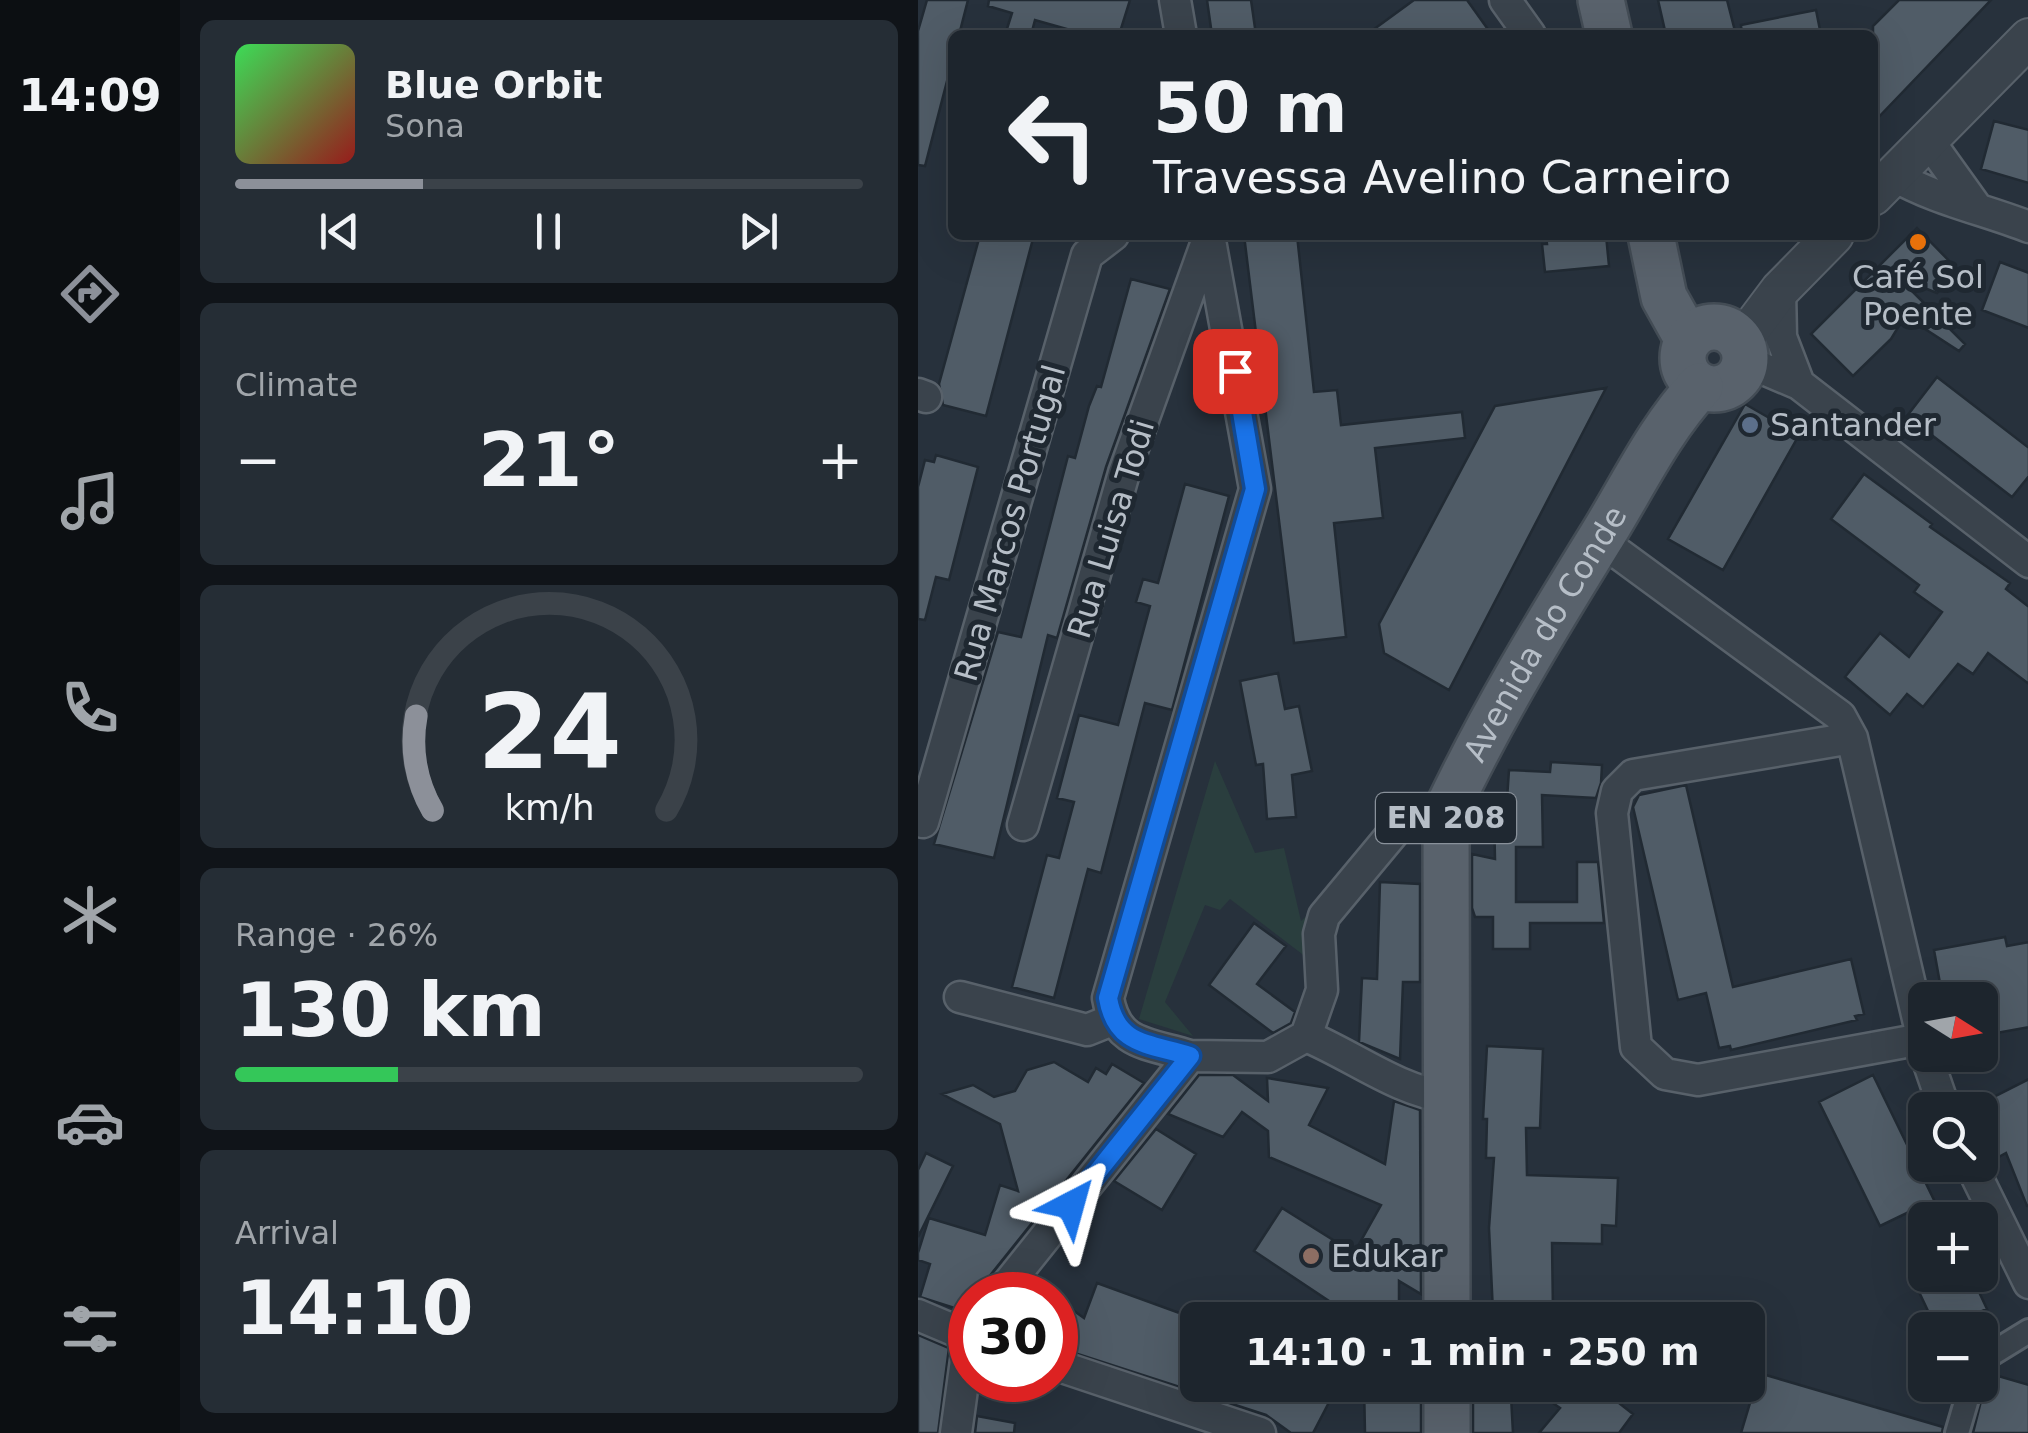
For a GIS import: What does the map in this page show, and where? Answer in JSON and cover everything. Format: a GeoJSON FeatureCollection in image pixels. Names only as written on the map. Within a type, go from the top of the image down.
{"type":"FeatureCollection","features":[{"type":"Feature","properties":{"kind":"main road"},"geometry":{"type":"LineString","coordinates":[[1601,0],[1608,30]]}},
{"type":"Feature","properties":{"kind":"main road"},"geometry":{"type":"LineString","coordinates":[[1652,240],[1664,297],[1688,340]]}},
{"type":"Feature","properties":{"kind":"main road"},"geometry":{"type":"LineString","coordinates":[[1716,327],[1743,351],[1743,371],[1730,385],[1700,386],[1685,371],[1682,361],[1688,340],[1696,332],[1716,327]]}},
{"type":"Feature","properties":{"kind":"main road","name":"Avenida do Conde"},"geometry":{"type":"LineString","coordinates":[[1447,1302],[1446,812],[1478,744],[1676,412],[1700,386]]}},
{"type":"Feature","properties":{"kind":"main road"},"geometry":{"type":"LineString","coordinates":[[1447,1402],[1448,1433]]}},
{"type":"Feature","properties":{"kind":"street"},"geometry":{"type":"LineString","coordinates":[[1175,0],[1180,30]]}},
{"type":"Feature","properties":{"kind":"street"},"geometry":{"type":"LineString","coordinates":[[1505,0],[1526,30]]}},
{"type":"Feature","properties":{"kind":"street"},"geometry":{"type":"LineString","coordinates":[[1883,186],[2028,38]]}},
{"type":"Feature","properties":{"kind":"street"},"geometry":{"type":"LineString","coordinates":[[1928,140],[1976,207]]}},
{"type":"Feature","properties":{"kind":"street"},"geometry":{"type":"LineString","coordinates":[[1883,186],[1976,207],[2028,227]]}},
{"type":"Feature","properties":{"kind":"street","name":"Rua Marcos Portugal"},"geometry":{"type":"LineString","coordinates":[[923,822],[1087,255],[1107,240]]}},
{"type":"Feature","properties":{"kind":"street","name":"Rua Luisa Todi"},"geometry":{"type":"LineString","coordinates":[[1024,825],[1124,474],[1207,240]]}},
{"type":"Feature","properties":{"kind":"street"},"geometry":{"type":"LineString","coordinates":[[1210,240],[1255,489],[1108,998],[1112,1020],[1123,1035],[1190,1056],[1268,1057],[1306,1036],[1322,990],[1319,934],[1324,916],[1415,810],[1446,812]]}},
{"type":"Feature","properties":{"kind":"street"},"geometry":{"type":"LineString","coordinates":[[1829,240],[1780,290],[1743,351],[1799,384],[2028,562]]}},
{"type":"Feature","properties":{"kind":"street"},"geometry":{"type":"LineString","coordinates":[[1780,290],[1781,336],[1799,384]]}},
{"type":"Feature","properties":{"kind":"street"},"geometry":{"type":"LineString","coordinates":[[1600,540],[1840,716],[1852,738],[1908,982]]}},
{"type":"Feature","properties":{"kind":"street"},"geometry":{"type":"LineString","coordinates":[[1852,738],[1633,776],[1617,791],[1612,813],[1636,1047],[1665,1074],[1698,1080],[1908,1051]]}},
{"type":"Feature","properties":{"kind":"street"},"geometry":{"type":"LineString","coordinates":[[960,998],[1087,1030],[1112,1020]]}},
{"type":"Feature","properties":{"kind":"street"},"geometry":{"type":"LineString","coordinates":[[1306,1036],[1350,1054],[1420,1094],[1446,1097]]}},
{"type":"Feature","properties":{"kind":"street"},"geometry":{"type":"LineString","coordinates":[[1017,1272],[1190,1056]]}},
{"type":"Feature","properties":{"kind":"street"},"geometry":{"type":"LineString","coordinates":[[1980,1182],[2028,1282]]}},
{"type":"Feature","properties":{"kind":"street"},"geometry":{"type":"LineString","coordinates":[[918,1315],[948,1327]]}},
{"type":"Feature","properties":{"kind":"street"},"geometry":{"type":"LineString","coordinates":[[1998,1350],[2028,1331]]}},
{"type":"Feature","properties":{"kind":"street"},"geometry":{"type":"LineString","coordinates":[[1078,1373],[1260,1433]]}},
{"type":"Feature","properties":{"kind":"street"},"geometry":{"type":"LineString","coordinates":[[956,1433],[960,1402]]}},
{"type":"Feature","properties":{"kind":"street"},"geometry":{"type":"LineString","coordinates":[[1957,1433],[1966,1402]]}},
{"type":"Feature","properties":{"kind":"green space"},"geometry":{"type":"Polygon","coordinates":[[[1215,761],[1255,853],[1284,848],[1301,921],[1309,914],[1306,957],[1230,899],[1220,910],[1205,905],[1165,1002],[1193,1036],[1139,1019],[1215,761]]]}},
{"type":"Feature","properties":{"kind":"building"},"geometry":{"type":"Polygon","coordinates":[[[927,0],[968,0],[960,30],[948,30],[948,77],[925,166],[918,165],[918,31],[927,0]]]}},
{"type":"Feature","properties":{"kind":"building"},"geometry":{"type":"Polygon","coordinates":[[[989,0],[1130,0],[1121,30],[1070,30],[1035,20],[1032,30],[1007,30],[1012,13],[988,6],[989,0]]]}},
{"type":"Feature","properties":{"kind":"building"},"geometry":{"type":"Polygon","coordinates":[[[1207,0],[1251,0],[1255,30],[1211,30],[1207,0]]]}},
{"type":"Feature","properties":{"kind":"building"},"geometry":{"type":"Polygon","coordinates":[[[1414,0],[1467,0],[1488,30],[1373,30],[1414,0]]]}},
{"type":"Feature","properties":{"kind":"building"},"geometry":{"type":"Polygon","coordinates":[[[1658,0],[1727,0],[1735,30],[1665,30],[1658,0]]]}},
{"type":"Feature","properties":{"kind":"building"},"geometry":{"type":"Polygon","coordinates":[[[1899,0],[1991,0],[1878,118],[1878,30],[1873,30],[1899,0]]]}},
{"type":"Feature","properties":{"kind":"building"},"geometry":{"type":"Polygon","coordinates":[[[1816,10],[1820,30],[1742,30],[1741,25],[1816,10]]]}},
{"type":"Feature","properties":{"kind":"building"},"geometry":{"type":"Polygon","coordinates":[[[1994,121],[2029,130],[2029,183],[1981,169],[1994,121]]]}},
{"type":"Feature","properties":{"kind":"building"},"geometry":{"type":"Polygon","coordinates":[[[1917,228],[1959,271],[1937,293],[1899,278],[1965,344],[1959,351],[1905,316],[1891,339],[1853,376],[1811,334],[1917,228]]]}},
{"type":"Feature","properties":{"kind":"building"},"geometry":{"type":"Polygon","coordinates":[[[979,240],[1033,240],[986,416],[943,405],[939,384],[979,240]]]}},
{"type":"Feature","properties":{"kind":"building"},"geometry":{"type":"Polygon","coordinates":[[[1245,240],[1298,240],[1314,392],[1337,390],[1341,425],[1462,412],[1465,438],[1375,448],[1383,518],[1334,523],[1346,637],[1294,643],[1245,240]]]}},
{"type":"Feature","properties":{"kind":"building"},"geometry":{"type":"Polygon","coordinates":[[[1547,240],[1606,240],[1609,266],[1545,272],[1542,244],[1547,244],[1547,240]]]}},
{"type":"Feature","properties":{"kind":"building"},"geometry":{"type":"Polygon","coordinates":[[[2000,262],[2029,273],[2029,328],[1982,310],[2000,262]]]}},
{"type":"Feature","properties":{"kind":"building"},"geometry":{"type":"Polygon","coordinates":[[[1131,279],[1170,289],[1106,467],[1057,638],[1048,635],[994,858],[934,844],[998,632],[1021,637],[1068,456],[1075,458],[1089,406],[1097,386],[1101,387],[1131,279]]]}},
{"type":"Feature","properties":{"kind":"building"},"geometry":{"type":"Polygon","coordinates":[[[1937,377],[2029,448],[2029,476],[2012,497],[1907,416],[1937,377]]]}},
{"type":"Feature","properties":{"kind":"building"},"geometry":{"type":"Polygon","coordinates":[[[1606,388],[1449,690],[1384,653],[1379,624],[1495,406],[1606,388]]]}},
{"type":"Feature","properties":{"kind":"building"},"geometry":{"type":"Polygon","coordinates":[[[1745,404],[1799,435],[1723,570],[1668,539],[1745,404]]]}},
{"type":"Feature","properties":{"kind":"building"},"geometry":{"type":"Polygon","coordinates":[[[936,455],[978,467],[949,580],[936,577],[925,620],[918,619],[918,487],[925,460],[934,462],[936,455]]]}},
{"type":"Feature","properties":{"kind":"building"},"geometry":{"type":"Polygon","coordinates":[[[1864,474],[2010,583],[2006,589],[2029,607],[2029,684],[1988,653],[1973,674],[1958,664],[1923,707],[1907,694],[1890,715],[1845,677],[1880,633],[1909,657],[1942,612],[1914,592],[1919,585],[1831,519],[1864,474]]]}},
{"type":"Feature","properties":{"kind":"building"},"geometry":{"type":"Polygon","coordinates":[[[1185,484],[1229,496],[1172,710],[1145,703],[1101,873],[1088,869],[1054,998],[1012,987],[1047,855],[1059,858],[1074,802],[1057,798],[1079,715],[1118,725],[1150,606],[1136,602],[1143,579],[1158,583],[1185,484]]]}},
{"type":"Feature","properties":{"kind":"building"},"geometry":{"type":"Polygon","coordinates":[[[1278,673],[1285,709],[1299,706],[1312,771],[1292,775],[1296,817],[1267,819],[1263,764],[1256,765],[1240,681],[1278,673]]]}},
{"type":"Feature","properties":{"kind":"building"},"geometry":{"type":"Polygon","coordinates":[[[1551,762],[1602,765],[1601,783],[1596,798],[1542,795],[1543,847],[1516,847],[1516,902],[1577,902],[1577,862],[1598,862],[1604,923],[1530,923],[1530,949],[1493,949],[1493,917],[1475,917],[1472,908],[1472,854],[1495,859],[1494,814],[1506,814],[1509,770],[1550,772],[1551,762]]]}},
{"type":"Feature","properties":{"kind":"building"},"geometry":{"type":"Polygon","coordinates":[[[1686,785],[1733,987],[1851,959],[1864,1014],[1855,1016],[1857,1020],[1731,1050],[1730,1046],[1719,1048],[1706,993],[1678,1000],[1633,807],[1639,795],[1686,785]]]}},
{"type":"Feature","properties":{"kind":"building"},"geometry":{"type":"Polygon","coordinates":[[[1380,882],[1420,884],[1420,982],[1403,982],[1400,1059],[1359,1042],[1362,978],[1377,979],[1380,882]]]}},
{"type":"Feature","properties":{"kind":"building"},"geometry":{"type":"Polygon","coordinates":[[[1254,923],[1286,946],[1257,984],[1295,1012],[1291,1023],[1273,1033],[1209,985],[1254,923]]]}},
{"type":"Feature","properties":{"kind":"building"},"geometry":{"type":"Polygon","coordinates":[[[2005,937],[2007,946],[2029,942],[2029,1027],[1998,1033],[1998,982],[1940,982],[1934,950],[2005,937]]]}},
{"type":"Feature","properties":{"kind":"building"},"geometry":{"type":"Polygon","coordinates":[[[1487,1046],[1543,1049],[1540,1128],[1526,1128],[1527,1175],[1618,1178],[1616,1226],[1602,1225],[1602,1244],[1552,1243],[1553,1302],[1493,1302],[1489,1228],[1494,1158],[1486,1158],[1487,1119],[1483,1119],[1487,1046]]]}},
{"type":"Feature","properties":{"kind":"building"},"geometry":{"type":"Polygon","coordinates":[[[1054,1062],[1088,1082],[1096,1068],[1106,1074],[1112,1064],[1144,1083],[993,1272],[948,1272],[948,1306],[920,1297],[930,1264],[918,1260],[918,1253],[929,1218],[985,1235],[1000,1185],[1018,1191],[1000,1124],[942,1094],[973,1085],[994,1097],[1015,1091],[1027,1070],[1054,1062]]]}},
{"type":"Feature","properties":{"kind":"building"},"geometry":{"type":"Polygon","coordinates":[[[1199,1075],[1233,1075],[1268,1101],[1267,1078],[1328,1088],[1309,1125],[1385,1164],[1394,1101],[1420,1110],[1421,1294],[1399,1281],[1399,1302],[1330,1302],[1254,1251],[1282,1208],[1354,1253],[1381,1205],[1269,1157],[1268,1131],[1242,1112],[1223,1137],[1168,1114],[1199,1075]]]}},
{"type":"Feature","properties":{"kind":"building"},"geometry":{"type":"Polygon","coordinates":[[[1873,1075],[1908,1147],[1908,1182],[1925,1182],[1934,1200],[1908,1202],[1908,1213],[1880,1226],[1819,1102],[1873,1075]]]}},
{"type":"Feature","properties":{"kind":"building"},"geometry":{"type":"Polygon","coordinates":[[[2029,1079],[2029,1206],[2006,1153],[1998,1157],[1998,1095],[2029,1079]]]}},
{"type":"Feature","properties":{"kind":"building"},"geometry":{"type":"Polygon","coordinates":[[[1156,1129],[1196,1154],[1162,1210],[1114,1181],[1156,1129]]]}},
{"type":"Feature","properties":{"kind":"building"},"geometry":{"type":"Polygon","coordinates":[[[926,1153],[953,1166],[918,1237],[918,1170],[926,1153]]]}},
{"type":"Feature","properties":{"kind":"building"},"geometry":{"type":"Polygon","coordinates":[[[1097,1283],[1180,1313],[1180,1387],[1078,1354],[1078,1314],[1084,1318],[1097,1283]]]}},
{"type":"Feature","properties":{"kind":"building"},"geometry":{"type":"Polygon","coordinates":[[[1919,1292],[1979,1292],[1987,1309],[1980,1312],[1928,1312],[1919,1292]]]}},
{"type":"Feature","properties":{"kind":"building"},"geometry":{"type":"Polygon","coordinates":[[[918,1335],[948,1348],[948,1356],[938,1433],[918,1433],[918,1335]]]}},
{"type":"Feature","properties":{"kind":"building"},"geometry":{"type":"Polygon","coordinates":[[[1765,1375],[1943,1427],[1942,1433],[1741,1433],[1750,1402],[1765,1402],[1765,1375]]]}},
{"type":"Feature","properties":{"kind":"building"},"geometry":{"type":"Polygon","coordinates":[[[1998,1376],[2029,1385],[2029,1433],[1973,1433],[1981,1402],[1998,1402],[1998,1376]]]}},
{"type":"Feature","properties":{"kind":"building"},"geometry":{"type":"Polygon","coordinates":[[[1226,1402],[1329,1402],[1313,1433],[1291,1433],[1266,1415],[1226,1402]]]}},
{"type":"Feature","properties":{"kind":"building"},"geometry":{"type":"Polygon","coordinates":[[[1364,1402],[1421,1402],[1421,1433],[1365,1433],[1364,1402]]]}},
{"type":"Feature","properties":{"kind":"building"},"geometry":{"type":"Polygon","coordinates":[[[1473,1402],[1511,1402],[1513,1433],[1473,1433],[1473,1402]]]}},
{"type":"Feature","properties":{"kind":"building"},"geometry":{"type":"Polygon","coordinates":[[[1551,1402],[1618,1402],[1633,1414],[1619,1433],[1539,1433],[1560,1408],[1551,1402]]]}},
{"type":"Feature","properties":{"kind":"building"},"geometry":{"type":"Polygon","coordinates":[[[977,1416],[1015,1423],[1014,1433],[975,1433],[977,1416]]]}},
{"type":"Feature","properties":{"kind":"place","name":"Café Sol Poente"},"geometry":{"type":"Point","coordinates":[1918,242]}},
{"type":"Feature","properties":{"kind":"place","name":"Santander"},"geometry":{"type":"Point","coordinates":[1750,425]}},
{"type":"Feature","properties":{"kind":"place","name":"Edukar"},"geometry":{"type":"Point","coordinates":[1311,1256]}},
{"type":"Feature","properties":{"kind":"route"},"geometry":{"type":"LineString","coordinates":[[1071,1205],[1190,1056],[1123,1035],[1112,1020],[1108,998],[1255,489],[1235,371]]}}]}
